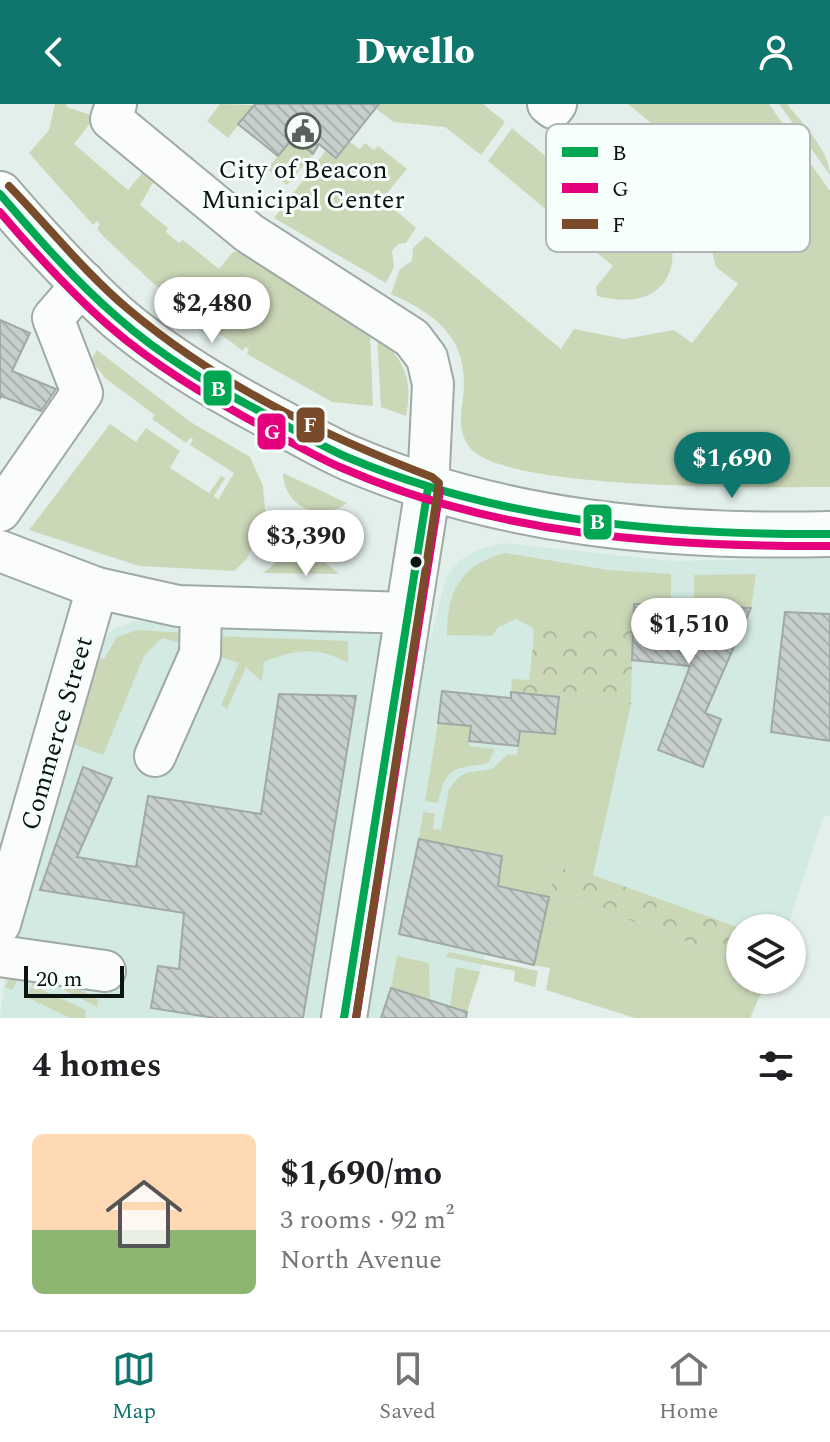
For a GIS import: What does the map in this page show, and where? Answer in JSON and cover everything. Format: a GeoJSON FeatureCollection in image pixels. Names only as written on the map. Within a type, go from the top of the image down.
{"type":"FeatureCollection","features":[{"type":"Feature","properties":{"kind":"main road"},"geometry":{"type":"LineString","coordinates":[[0,194],[118,317],[204,382],[349,458],[428,488],[500,507],[663,533],[830,534]]}},
{"type":"Feature","properties":{"kind":"main road"},"geometry":{"type":"LineString","coordinates":[[344,1018],[428,488]]}},
{"type":"Feature","properties":{"kind":"street"},"geometry":{"type":"LineString","coordinates":[[116,104],[111,119],[249,233],[412,338],[427,358],[433,384],[428,488]]}},
{"type":"Feature","properties":{"kind":"street"},"geometry":{"type":"LineString","coordinates":[[548,104],[553,108],[556,104]]}},
{"type":"Feature","properties":{"kind":"street"},"geometry":{"type":"LineString","coordinates":[[0,511],[82,393],[53,318],[84,282]]}},
{"type":"Feature","properties":{"kind":"street"},"geometry":{"type":"LineString","coordinates":[[0,551],[97,588],[178,606],[408,613]]}},
{"type":"Feature","properties":{"kind":"street","name":"Commerce Street"},"geometry":{"type":"LineString","coordinates":[[0,924],[97,588]]}},
{"type":"Feature","properties":{"kind":"street"},"geometry":{"type":"LineString","coordinates":[[155,756],[200,654],[201,607]]}},
{"type":"Feature","properties":{"kind":"street"},"geometry":{"type":"LineString","coordinates":[[0,956],[105,971]]}},
{"type":"Feature","properties":{"kind":"shaded area"},"geometry":{"type":"Polygon","coordinates":[[[503,543],[672,561],[830,558],[830,816],[824,815],[792,914],[726,914],[726,923],[593,875],[556,867],[534,965],[485,955],[465,1018],[0,1018],[10,942],[97,648],[112,630],[135,621],[431,638],[446,577],[459,561],[477,550],[503,543]]]}},
{"type":"Feature","properties":{"kind":"green space"},"geometry":{"type":"Polygon","coordinates":[[[55,104],[67,104],[66,107],[91,115],[92,121],[74,144],[128,190],[144,171],[155,179],[140,205],[168,228],[166,232],[179,243],[183,240],[219,269],[233,252],[243,252],[370,332],[373,406],[332,402],[247,354],[249,349],[245,347],[243,351],[154,284],[104,237],[97,229],[100,224],[97,221],[93,225],[29,153],[49,130],[55,104]]]}},
{"type":"Feature","properties":{"kind":"green space"},"geometry":{"type":"Polygon","coordinates":[[[220,104],[254,105],[228,138],[207,121],[220,104]]]}},
{"type":"Feature","properties":{"kind":"green space"},"geometry":{"type":"Polygon","coordinates":[[[380,104],[483,104],[505,122],[481,155],[445,127],[394,122],[376,109],[380,104]]]}},
{"type":"Feature","properties":{"kind":"green space"},"geometry":{"type":"Polygon","coordinates":[[[628,104],[769,104],[783,124],[652,124],[628,104]]]}},
{"type":"Feature","properties":{"kind":"green space"},"geometry":{"type":"Polygon","coordinates":[[[779,104],[787,104],[803,124],[793,124],[779,104]]]}},
{"type":"Feature","properties":{"kind":"green space"},"geometry":{"type":"Polygon","coordinates":[[[512,128],[546,156],[546,210],[488,161],[512,128]]]}},
{"type":"Feature","properties":{"kind":"green space"},"geometry":{"type":"Polygon","coordinates":[[[810,132],[825,156],[830,175],[810,147],[810,132]]]}},
{"type":"Feature","properties":{"kind":"green space"},"geometry":{"type":"Polygon","coordinates":[[[293,138],[313,154],[287,185],[267,169],[293,138]]]}},
{"type":"Feature","properties":{"kind":"green space"},"geometry":{"type":"Polygon","coordinates":[[[350,142],[360,149],[365,143],[374,150],[378,146],[407,169],[382,199],[416,228],[406,243],[398,244],[392,251],[394,267],[386,283],[274,218],[326,150],[336,158],[350,142]]]}},
{"type":"Feature","properties":{"kind":"green space"},"geometry":{"type":"Polygon","coordinates":[[[810,162],[830,191],[830,487],[637,484],[528,471],[489,460],[468,445],[463,434],[464,378],[456,345],[437,321],[391,294],[400,269],[412,261],[413,248],[426,236],[561,349],[574,329],[624,339],[674,330],[692,343],[738,284],[716,267],[712,252],[810,252],[810,162]]]}},
{"type":"Feature","properties":{"kind":"green space"},"geometry":{"type":"Polygon","coordinates":[[[596,252],[672,252],[672,262],[666,280],[652,293],[629,300],[597,296],[596,287],[613,266],[596,252]]]}},
{"type":"Feature","properties":{"kind":"green space"},"geometry":{"type":"Polygon","coordinates":[[[377,336],[405,372],[408,392],[406,416],[381,407],[377,336]]]}},
{"type":"Feature","properties":{"kind":"green space"},"geometry":{"type":"Polygon","coordinates":[[[97,350],[189,421],[250,457],[263,486],[266,520],[246,560],[234,571],[139,566],[29,530],[110,424],[136,442],[146,428],[180,451],[170,468],[209,493],[221,476],[225,478],[214,496],[218,500],[234,473],[190,445],[193,439],[186,443],[152,419],[155,415],[105,378],[91,360],[97,350]]]}},
{"type":"Feature","properties":{"kind":"green space"},"geometry":{"type":"Polygon","coordinates":[[[283,473],[347,503],[325,512],[305,508],[289,495],[283,473]]]}},
{"type":"Feature","properties":{"kind":"green space"},"geometry":{"type":"Polygon","coordinates":[[[505,553],[608,570],[671,574],[671,598],[659,599],[659,605],[634,604],[633,631],[536,627],[534,637],[533,628],[516,619],[498,627],[492,636],[447,635],[450,605],[467,572],[477,564],[505,553]]]}},
{"type":"Feature","properties":{"kind":"green space"},"geometry":{"type":"Polygon","coordinates":[[[302,556],[323,561],[339,574],[263,573],[279,560],[302,556]]]}},
{"type":"Feature","properties":{"kind":"green space"},"geometry":{"type":"Polygon","coordinates":[[[756,574],[751,608],[694,606],[694,575],[756,574]]]}},
{"type":"Feature","properties":{"kind":"green space"},"geometry":{"type":"Polygon","coordinates":[[[535,626],[633,631],[631,704],[511,692],[512,679],[529,680],[535,626]]]}},
{"type":"Feature","properties":{"kind":"green space"},"geometry":{"type":"Polygon","coordinates":[[[137,630],[187,633],[186,645],[162,638],[144,656],[103,755],[71,743],[95,657],[104,659],[117,637],[137,630]]]}},
{"type":"Feature","properties":{"kind":"green space"},"geometry":{"type":"Polygon","coordinates":[[[214,636],[348,641],[348,663],[316,652],[286,654],[264,662],[262,682],[246,667],[227,709],[221,705],[239,663],[215,655],[214,636]]]}},
{"type":"Feature","properties":{"kind":"green space"},"geometry":{"type":"Polygon","coordinates":[[[559,697],[631,704],[593,875],[555,867],[549,897],[498,886],[502,856],[419,839],[423,812],[435,814],[433,829],[441,830],[449,789],[457,779],[466,773],[492,769],[507,755],[517,754],[520,731],[555,734],[559,697]]]}},
{"type":"Feature","properties":{"kind":"green space"},"geometry":{"type":"Polygon","coordinates":[[[438,723],[471,726],[469,746],[495,749],[488,763],[460,768],[449,775],[438,803],[425,801],[438,723]]]}},
{"type":"Feature","properties":{"kind":"green space"},"geometry":{"type":"Polygon","coordinates":[[[555,867],[593,875],[726,923],[726,956],[586,904],[549,897],[555,867]]]}},
{"type":"Feature","properties":{"kind":"green space"},"geometry":{"type":"Polygon","coordinates":[[[549,897],[586,904],[726,956],[726,994],[761,994],[750,1018],[635,1018],[546,990],[550,968],[534,965],[549,897]]]}},
{"type":"Feature","properties":{"kind":"green space"},"geometry":{"type":"Polygon","coordinates":[[[449,952],[538,971],[535,987],[514,981],[515,971],[446,957],[449,952]]]}},
{"type":"Feature","properties":{"kind":"green space"},"geometry":{"type":"Polygon","coordinates":[[[397,956],[429,963],[430,1001],[391,988],[397,956]]]}},
{"type":"Feature","properties":{"kind":"green space"},"geometry":{"type":"Polygon","coordinates":[[[15,967],[43,972],[42,990],[86,1010],[85,1018],[70,1018],[26,997],[34,981],[21,974],[12,990],[5,987],[15,967]]]}},
{"type":"Feature","properties":{"kind":"green space"},"geometry":{"type":"Polygon","coordinates":[[[456,967],[480,972],[465,1018],[450,1007],[456,967]]]}},
{"type":"Feature","properties":{"kind":"green space"},"geometry":{"type":"Polygon","coordinates":[[[83,979],[82,991],[99,1000],[97,1007],[49,982],[83,979]]]}},
{"type":"Feature","properties":{"kind":"building","name":"City of Beacon Municipal Center"},"geometry":{"type":"Polygon","coordinates":[[[255,104],[379,104],[336,158],[319,144],[313,154],[293,138],[278,156],[238,124],[255,104]]]}},
{"type":"Feature","properties":{"kind":"building"},"geometry":{"type":"Polygon","coordinates":[[[0,320],[30,333],[12,371],[56,389],[41,411],[1,396],[0,399],[0,320]]]}},
{"type":"Feature","properties":{"kind":"building"},"geometry":{"type":"Polygon","coordinates":[[[634,604],[751,608],[705,713],[721,719],[703,767],[658,750],[690,666],[632,660],[634,604]]]}},
{"type":"Feature","properties":{"kind":"building"},"geometry":{"type":"Polygon","coordinates":[[[785,612],[830,614],[830,741],[771,732],[785,612]]]}},
{"type":"Feature","properties":{"kind":"building"},"geometry":{"type":"Polygon","coordinates":[[[442,691],[511,698],[511,692],[559,697],[555,734],[520,731],[518,746],[469,741],[471,726],[438,723],[442,691]]]}},
{"type":"Feature","properties":{"kind":"building"},"geometry":{"type":"Polygon","coordinates":[[[279,694],[356,696],[303,1018],[215,1018],[151,1008],[158,966],[179,969],[184,913],[40,890],[83,767],[112,778],[77,857],[136,867],[148,796],[261,814],[279,694]]]}},
{"type":"Feature","properties":{"kind":"building"},"geometry":{"type":"Polygon","coordinates":[[[419,839],[502,856],[498,886],[549,897],[534,965],[399,934],[419,839]]]}},
{"type":"Feature","properties":{"kind":"building"},"geometry":{"type":"Polygon","coordinates":[[[391,988],[467,1012],[466,1018],[381,1018],[391,988]]]}},
{"type":"Feature","properties":{"kind":"transit line","name":"F"},"geometry":{"type":"LineString","coordinates":[[9,186],[112,295],[198,361],[312,426],[432,477],[439,483],[356,1018]]}},
{"type":"Feature","properties":{"kind":"transit line","name":"B"},"geometry":{"type":"LineString","coordinates":[[0,194],[86,288],[152,345],[229,394],[349,458],[407,480],[466,497],[585,520],[707,532],[830,534]]}},
{"type":"Feature","properties":{"kind":"transit line","name":"G"},"geometry":{"type":"LineString","coordinates":[[0,212],[80,299],[145,354],[221,404],[342,468],[400,491],[460,509],[582,532],[705,544],[830,546]]}},
{"type":"Feature","properties":{"kind":"transit line","name":"B"},"geometry":{"type":"LineString","coordinates":[[344,1018],[428,488]]}},
{"type":"Feature","properties":{"kind":"transit line","name":"G"},"geometry":{"type":"LineString","coordinates":[[356,1018],[440,490]]}},
{"type":"Feature","properties":{"kind":"place","name":"City of Beacon Municipal Center"},"geometry":{"type":"Point","coordinates":[303,131]}}]}
